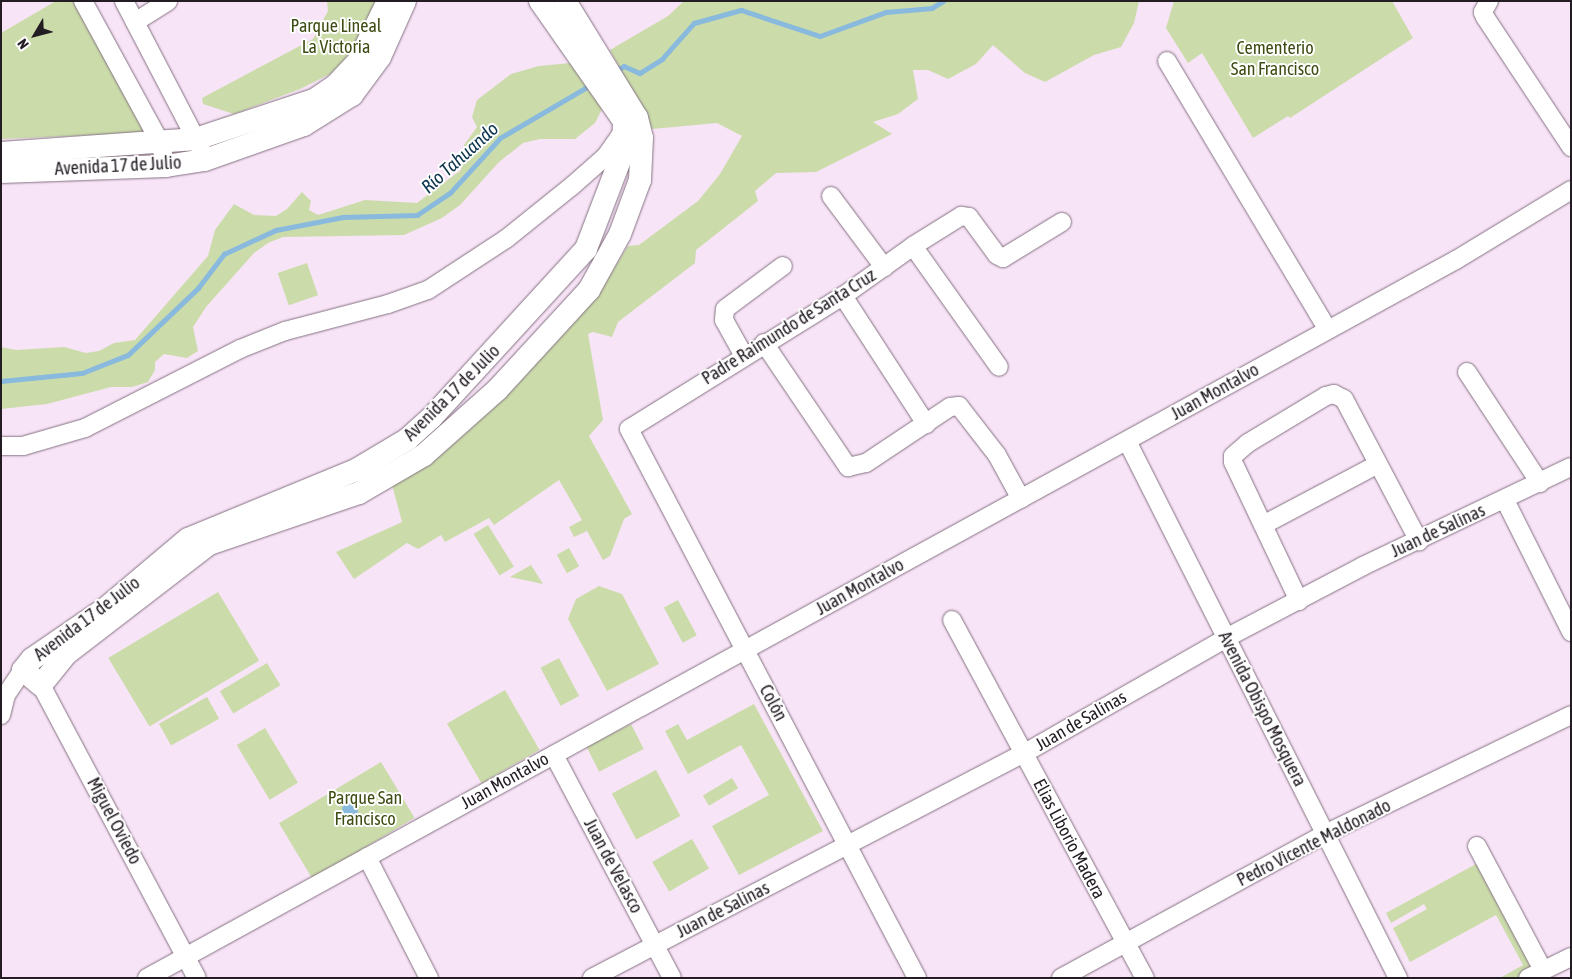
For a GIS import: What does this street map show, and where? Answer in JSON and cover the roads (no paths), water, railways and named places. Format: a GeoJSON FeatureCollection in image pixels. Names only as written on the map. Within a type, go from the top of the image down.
{"type":"FeatureCollection","features":[{"type":"Feature","properties":{"kind":"main road","name":"Avenida 17 de Julio"},"geometry":{"type":"LineString","coordinates":[[1,153],[196,139],[314,100],[336,85],[359,60],[388,1]]}},
{"type":"Feature","properties":{"kind":"main road","name":"Avenida 17 de Julio"},"geometry":{"type":"LineString","coordinates":[[1,172],[166,166],[205,160],[304,124],[352,95],[380,57],[405,1]]}},
{"type":"Feature","properties":{"kind":"main road","name":"Avenida 17 de Julio"},"geometry":{"type":"LineString","coordinates":[[540,1],[593,60]]}},
{"type":"Feature","properties":{"kind":"main road","name":"Avenida 17 de Julio"},"geometry":{"type":"LineString","coordinates":[[42,685],[66,654],[136,603],[202,548],[359,493],[390,477],[444,440],[497,390],[589,290],[607,261],[640,180],[643,152],[629,123],[593,60],[566,1]]}},
{"type":"Feature","properties":{"kind":"main road","name":"Avenida 17 de Julio"},"geometry":{"type":"LineString","coordinates":[[22,670],[43,650],[106,608],[196,534],[356,470],[408,439],[437,412],[586,249],[614,154],[629,123]]}},
{"type":"Feature","properties":{"kind":"main road","name":"Miguel Oviedo"},"geometry":{"type":"LineString","coordinates":[[22,670],[42,685]]}},
{"type":"Feature","properties":{"kind":"street"},"geometry":{"type":"LineString","coordinates":[[83,1],[160,142],[166,166]]}},
{"type":"Feature","properties":{"kind":"street"},"geometry":{"type":"LineString","coordinates":[[124,1],[196,139],[205,160]]}},
{"type":"Feature","properties":{"kind":"street"},"geometry":{"type":"LineString","coordinates":[[135,22],[168,1]]}},
{"type":"Feature","properties":{"kind":"street"},"geometry":{"type":"LineString","coordinates":[[1489,1],[1484,12],[1485,17],[1571,147]]}},
{"type":"Feature","properties":{"kind":"street"},"geometry":{"type":"LineString","coordinates":[[1167,61],[1328,330]]}},
{"type":"Feature","properties":{"kind":"street"},"geometry":{"type":"LineString","coordinates":[[1,446],[23,446],[85,428],[240,349],[285,332],[388,304],[428,290],[506,239],[614,154]]}},
{"type":"Feature","properties":{"kind":"street","name":"Juan Montalvo"},"geometry":{"type":"LineString","coordinates":[[147,978],[1456,260],[1571,190]]}},
{"type":"Feature","properties":{"kind":"street"},"geometry":{"type":"LineString","coordinates":[[831,196],[884,267]]}},
{"type":"Feature","properties":{"kind":"street","name":"Padre Raimundo de Santa Cruz"},"geometry":{"type":"LineString","coordinates":[[629,429],[764,343],[844,296],[913,246],[961,216],[969,217],[997,255],[1004,258],[1062,222]]}},
{"type":"Feature","properties":{"kind":"street"},"geometry":{"type":"LineString","coordinates":[[913,246],[999,367]]}},
{"type":"Feature","properties":{"kind":"street"},"geometry":{"type":"LineString","coordinates":[[744,356],[724,320],[725,309],[783,266]]}},
{"type":"Feature","properties":{"kind":"street"},"geometry":{"type":"LineString","coordinates":[[844,296],[926,424]]}},
{"type":"Feature","properties":{"kind":"street"},"geometry":{"type":"LineString","coordinates":[[764,343],[848,467],[866,463],[950,407],[959,406],[997,456],[1021,499]]}},
{"type":"Feature","properties":{"kind":"street"},"geometry":{"type":"LineString","coordinates":[[1467,372],[1540,483]]}},
{"type":"Feature","properties":{"kind":"street"},"geometry":{"type":"LineString","coordinates":[[1299,601],[1233,462],[1238,450],[1326,396],[1334,394],[1344,399],[1419,541]]}},
{"type":"Feature","properties":{"kind":"street","name":"Colón"},"geometry":{"type":"LineString","coordinates":[[629,429],[917,978]]}},
{"type":"Feature","properties":{"kind":"street","name":"Avenida Obispo Mosquera"},"geometry":{"type":"LineString","coordinates":[[1126,441],[1398,978]]}},
{"type":"Feature","properties":{"kind":"street"},"geometry":{"type":"LineString","coordinates":[[1263,525],[1378,464]]}},
{"type":"Feature","properties":{"kind":"street","name":"Juan de Salinas"},"geometry":{"type":"LineString","coordinates":[[592,978],[1023,754],[1226,638],[1363,566],[1571,467]]}},
{"type":"Feature","properties":{"kind":"street"},"geometry":{"type":"LineString","coordinates":[[1505,500],[1564,600],[1571,632]]}},
{"type":"Feature","properties":{"kind":"street","name":"Elias Liborio Madera"},"geometry":{"type":"LineString","coordinates":[[952,620],[1125,945],[1145,978]]}},
{"type":"Feature","properties":{"kind":"street","name":"Avenida 17 de Julio"},"geometry":{"type":"LineString","coordinates":[[1,715],[6,695],[22,670]]}},
{"type":"Feature","properties":{"kind":"street","name":"Miguel Oviedo"},"geometry":{"type":"LineString","coordinates":[[42,685],[197,978]]}},
{"type":"Feature","properties":{"kind":"street","name":"Pedro Vicente Maldonado"},"geometry":{"type":"LineString","coordinates":[[1061,978],[1125,945],[1325,834],[1571,715]]}},
{"type":"Feature","properties":{"kind":"street","name":"Juan de Velasco"},"geometry":{"type":"LineString","coordinates":[[554,755],[672,978]]}},
{"type":"Feature","properties":{"kind":"street"},"geometry":{"type":"LineString","coordinates":[[1477,846],[1536,974],[1571,957]]}},
{"type":"Feature","properties":{"kind":"street"},"geometry":{"type":"LineString","coordinates":[[367,857],[429,978]]}},
{"type":"Feature","properties":{"kind":"water"},"geometry":{"type":"Polygon","coordinates":[[[347,802],[353,802],[358,807],[356,816],[347,818],[342,813],[342,807],[347,802]]]}},
{"type":"Feature","properties":{"kind":"waterway","name":"Río Tahuando"},"geometry":{"type":"LineString","coordinates":[[616,71],[624,66],[640,73],[662,59],[694,23],[741,10],[820,36],[886,12],[932,8],[943,1]]}},
{"type":"Feature","properties":{"kind":"waterway","name":"Río Tahuando"},"geometry":{"type":"LineString","coordinates":[[1,381],[82,373],[128,355],[198,288],[224,254],[276,230],[343,217],[417,215],[450,193],[500,138],[592,84]]}},
{"type":"Feature","properties":{"kind":"park label","name":"Parque Lineal La Victoria"},"geometry":{"type":"Point","coordinates":[336,37]}},
{"type":"Feature","properties":{"kind":"park label","name":"Cementerio San Francisco"},"geometry":{"type":"Point","coordinates":[1275,59]}},
{"type":"Feature","properties":{"kind":"park label","name":"Parque San Francisco"},"geometry":{"type":"Point","coordinates":[365,810]}}]}
